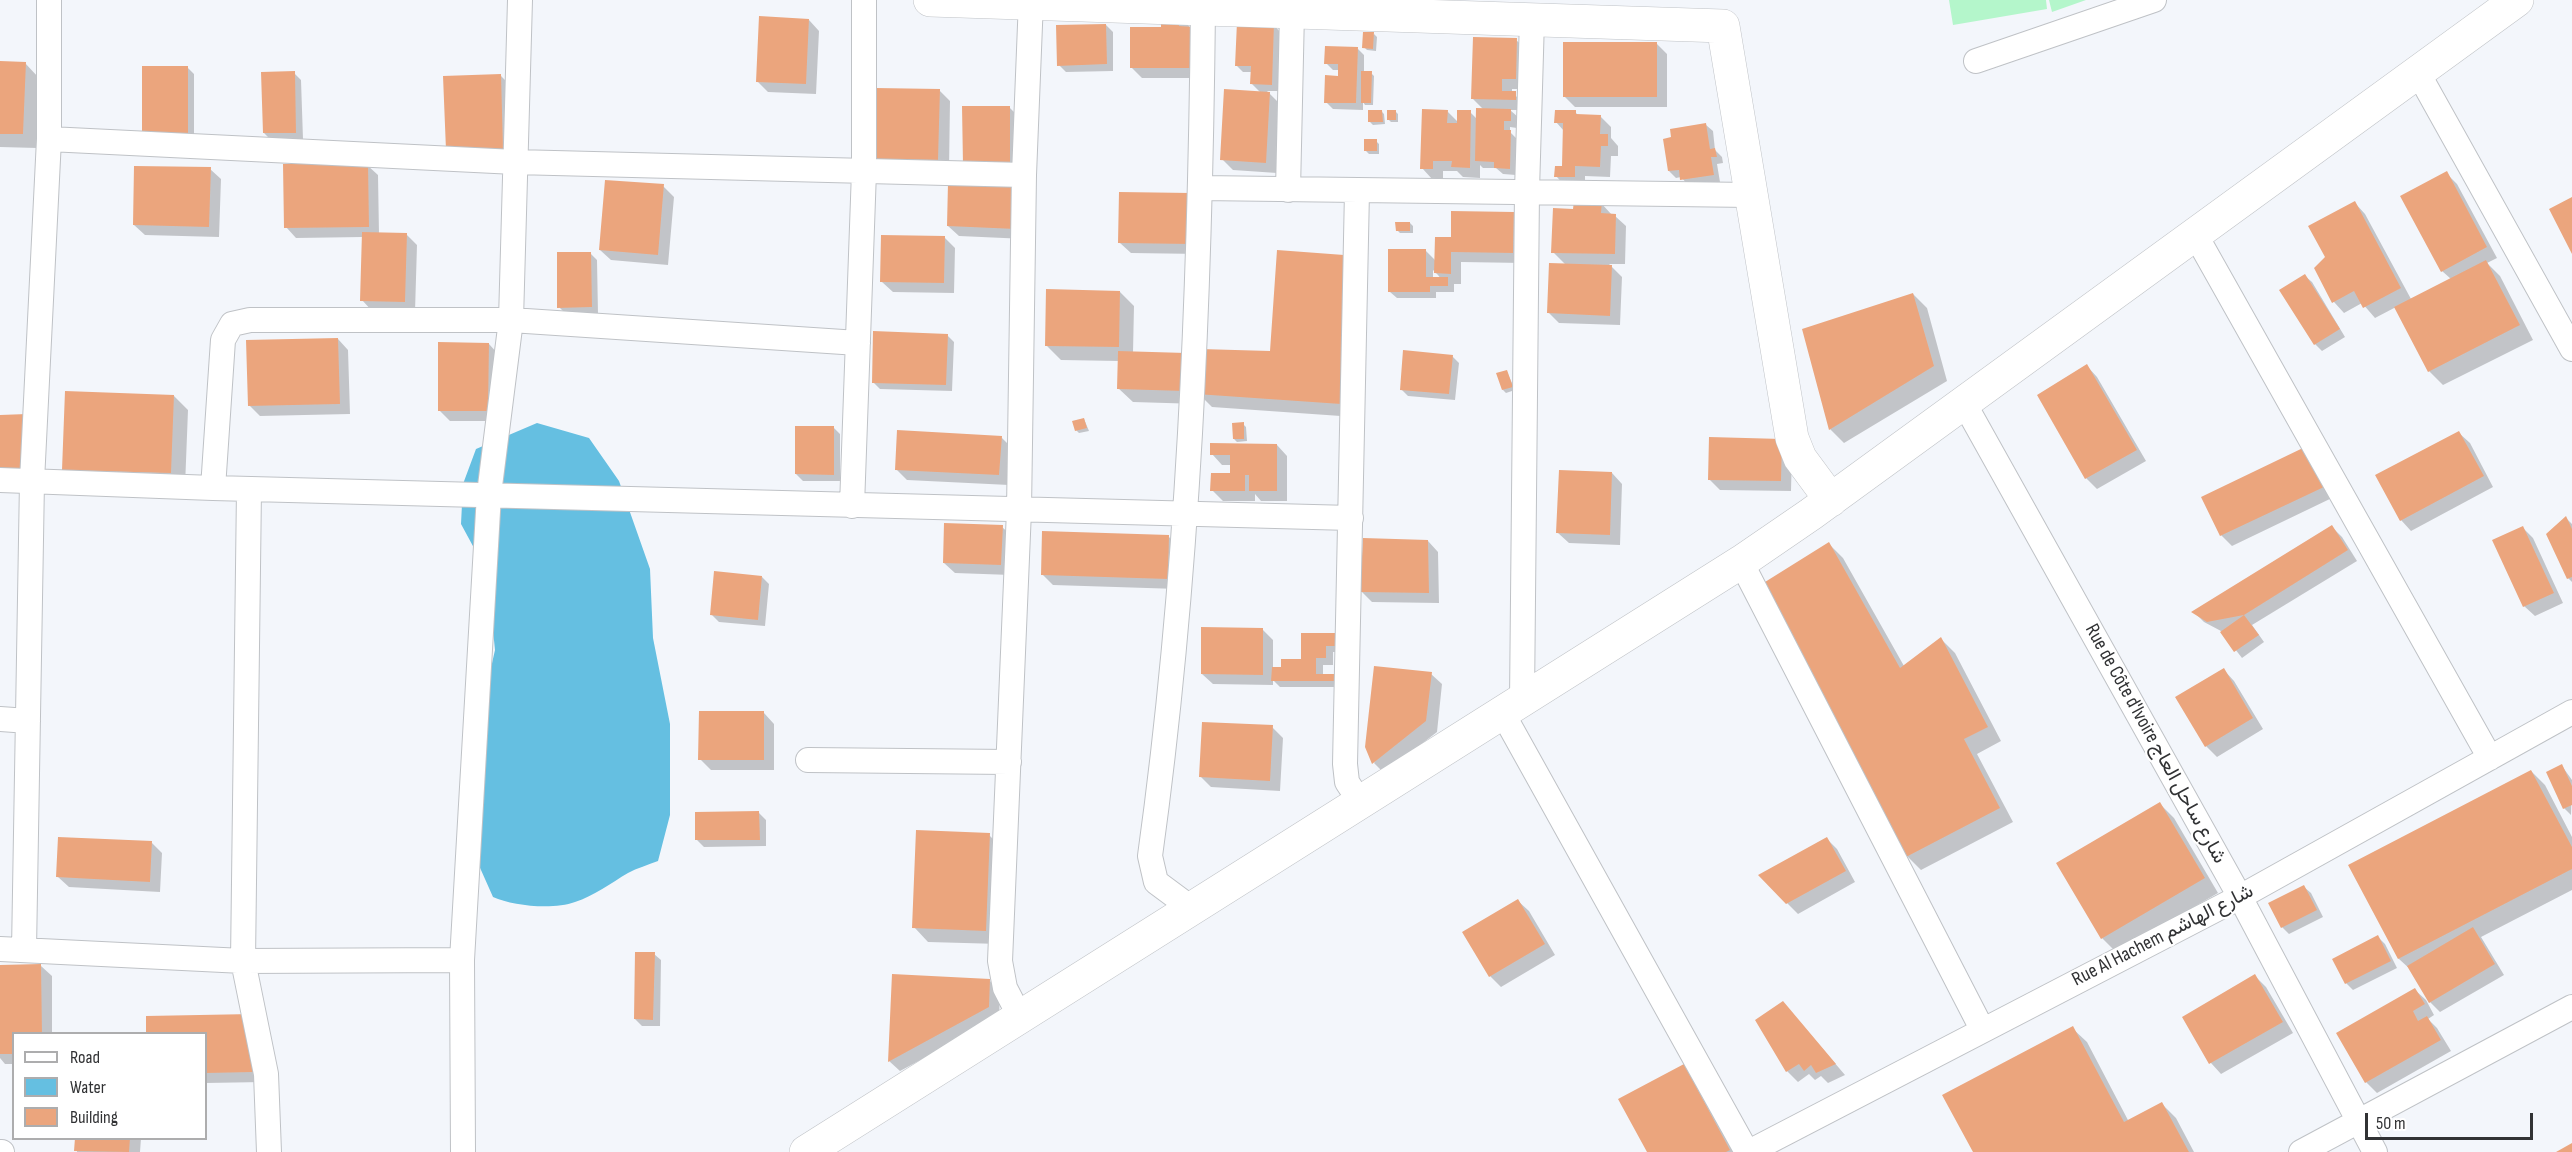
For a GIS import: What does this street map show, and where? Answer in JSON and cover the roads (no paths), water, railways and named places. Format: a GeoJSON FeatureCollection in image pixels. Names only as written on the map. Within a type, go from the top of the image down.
{"type":"FeatureCollection","features":[{"type":"Feature","properties":{"kind":"street"},"geometry":{"type":"LineString","coordinates":[[24,950],[32,481],[49,139],[49,0]]}},
{"type":"Feature","properties":{"kind":"street"},"geometry":{"type":"LineString","coordinates":[[463,1152],[462,960],[489,494],[511,320],[520,0]]}},
{"type":"Feature","properties":{"kind":"street"},"geometry":{"type":"LineString","coordinates":[[852,506],[864,171],[864,0]]}},
{"type":"Feature","properties":{"kind":"street"},"geometry":{"type":"LineString","coordinates":[[930,0],[1203,9],[1290,6],[1532,19],[1723,26],[1792,438],[1800,458],[1831,500]]}},
{"type":"Feature","properties":{"kind":"street"},"geometry":{"type":"LineString","coordinates":[[1976,61],[2154,0]]}},
{"type":"Feature","properties":{"kind":"street"},"geometry":{"type":"LineString","coordinates":[[806,1152],[1741,562],[1831,500],[2517,0]]}},
{"type":"Feature","properties":{"kind":"street"},"geometry":{"type":"LineString","coordinates":[[1020,1017],[1005,988],[1000,961],[1019,510],[1024,175],[1031,2]]}},
{"type":"Feature","properties":{"kind":"street"},"geometry":{"type":"LineString","coordinates":[[1288,190],[1290,6]]}},
{"type":"Feature","properties":{"kind":"street"},"geometry":{"type":"LineString","coordinates":[[1191,908],[1156,882],[1150,856],[1186,514],[1201,188],[1203,9]]}},
{"type":"Feature","properties":{"kind":"street"},"geometry":{"type":"LineString","coordinates":[[1532,19],[1512,706],[1748,1152]]}},
{"type":"Feature","properties":{"kind":"street"},"geometry":{"type":"LineString","coordinates":[[2417,72],[2572,349]]}},
{"type":"Feature","properties":{"kind":"street"},"geometry":{"type":"LineString","coordinates":[[49,139],[515,162],[1024,175]]}},
{"type":"Feature","properties":{"kind":"street"},"geometry":{"type":"LineString","coordinates":[[1201,188],[1751,195]]}},
{"type":"Feature","properties":{"kind":"street"},"geometry":{"type":"LineString","coordinates":[[1357,191],[1345,764],[1347,782],[1360,802]]}},
{"type":"Feature","properties":{"kind":"street"},"geometry":{"type":"LineString","coordinates":[[2195,234],[2490,758]]}},
{"type":"Feature","properties":{"kind":"street"},"geometry":{"type":"LineString","coordinates":[[213,488],[223,340],[232,324],[250,320],[511,320],[858,343]]}},
{"type":"Feature","properties":{"kind":"street","name":"Rue de Côte d'Ivoire شارع ساحل العاج"},"geometry":{"type":"LineString","coordinates":[[1964,403],[2240,897],[2375,1152]]}},
{"type":"Feature","properties":{"kind":"street"},"geometry":{"type":"LineString","coordinates":[[0,480],[852,506],[1351,518]]}},
{"type":"Feature","properties":{"kind":"street"},"geometry":{"type":"LineString","coordinates":[[249,489],[243,961],[266,1074],[269,1152]]}},
{"type":"Feature","properties":{"kind":"street"},"geometry":{"type":"LineString","coordinates":[[1741,562],[1982,1029]]}},
{"type":"Feature","properties":{"kind":"street","name":"Rue Al Hachem شارع الهاشم"},"geometry":{"type":"LineString","coordinates":[[1748,1152],[2240,897],[2572,712]]}},
{"type":"Feature","properties":{"kind":"street"},"geometry":{"type":"LineString","coordinates":[[0,719],[28,721]]}},
{"type":"Feature","properties":{"kind":"street"},"geometry":{"type":"LineString","coordinates":[[808,759],[1009,762]]}},
{"type":"Feature","properties":{"kind":"street"},"geometry":{"type":"LineString","coordinates":[[0,949],[243,961],[462,960]]}},
{"type":"Feature","properties":{"kind":"street"},"geometry":{"type":"LineString","coordinates":[[2301,1152],[2572,1007]]}},
{"type":"Feature","properties":{"kind":"water"},"geometry":{"type":"Polygon","coordinates":[[[537,423],[589,438],[619,481],[650,569],[653,638],[670,724],[670,815],[658,861],[631,871],[596,893],[556,906],[522,905],[493,897],[477,861],[478,725],[495,650],[487,572],[461,524],[463,484],[476,449],[537,423]]]}}]}
